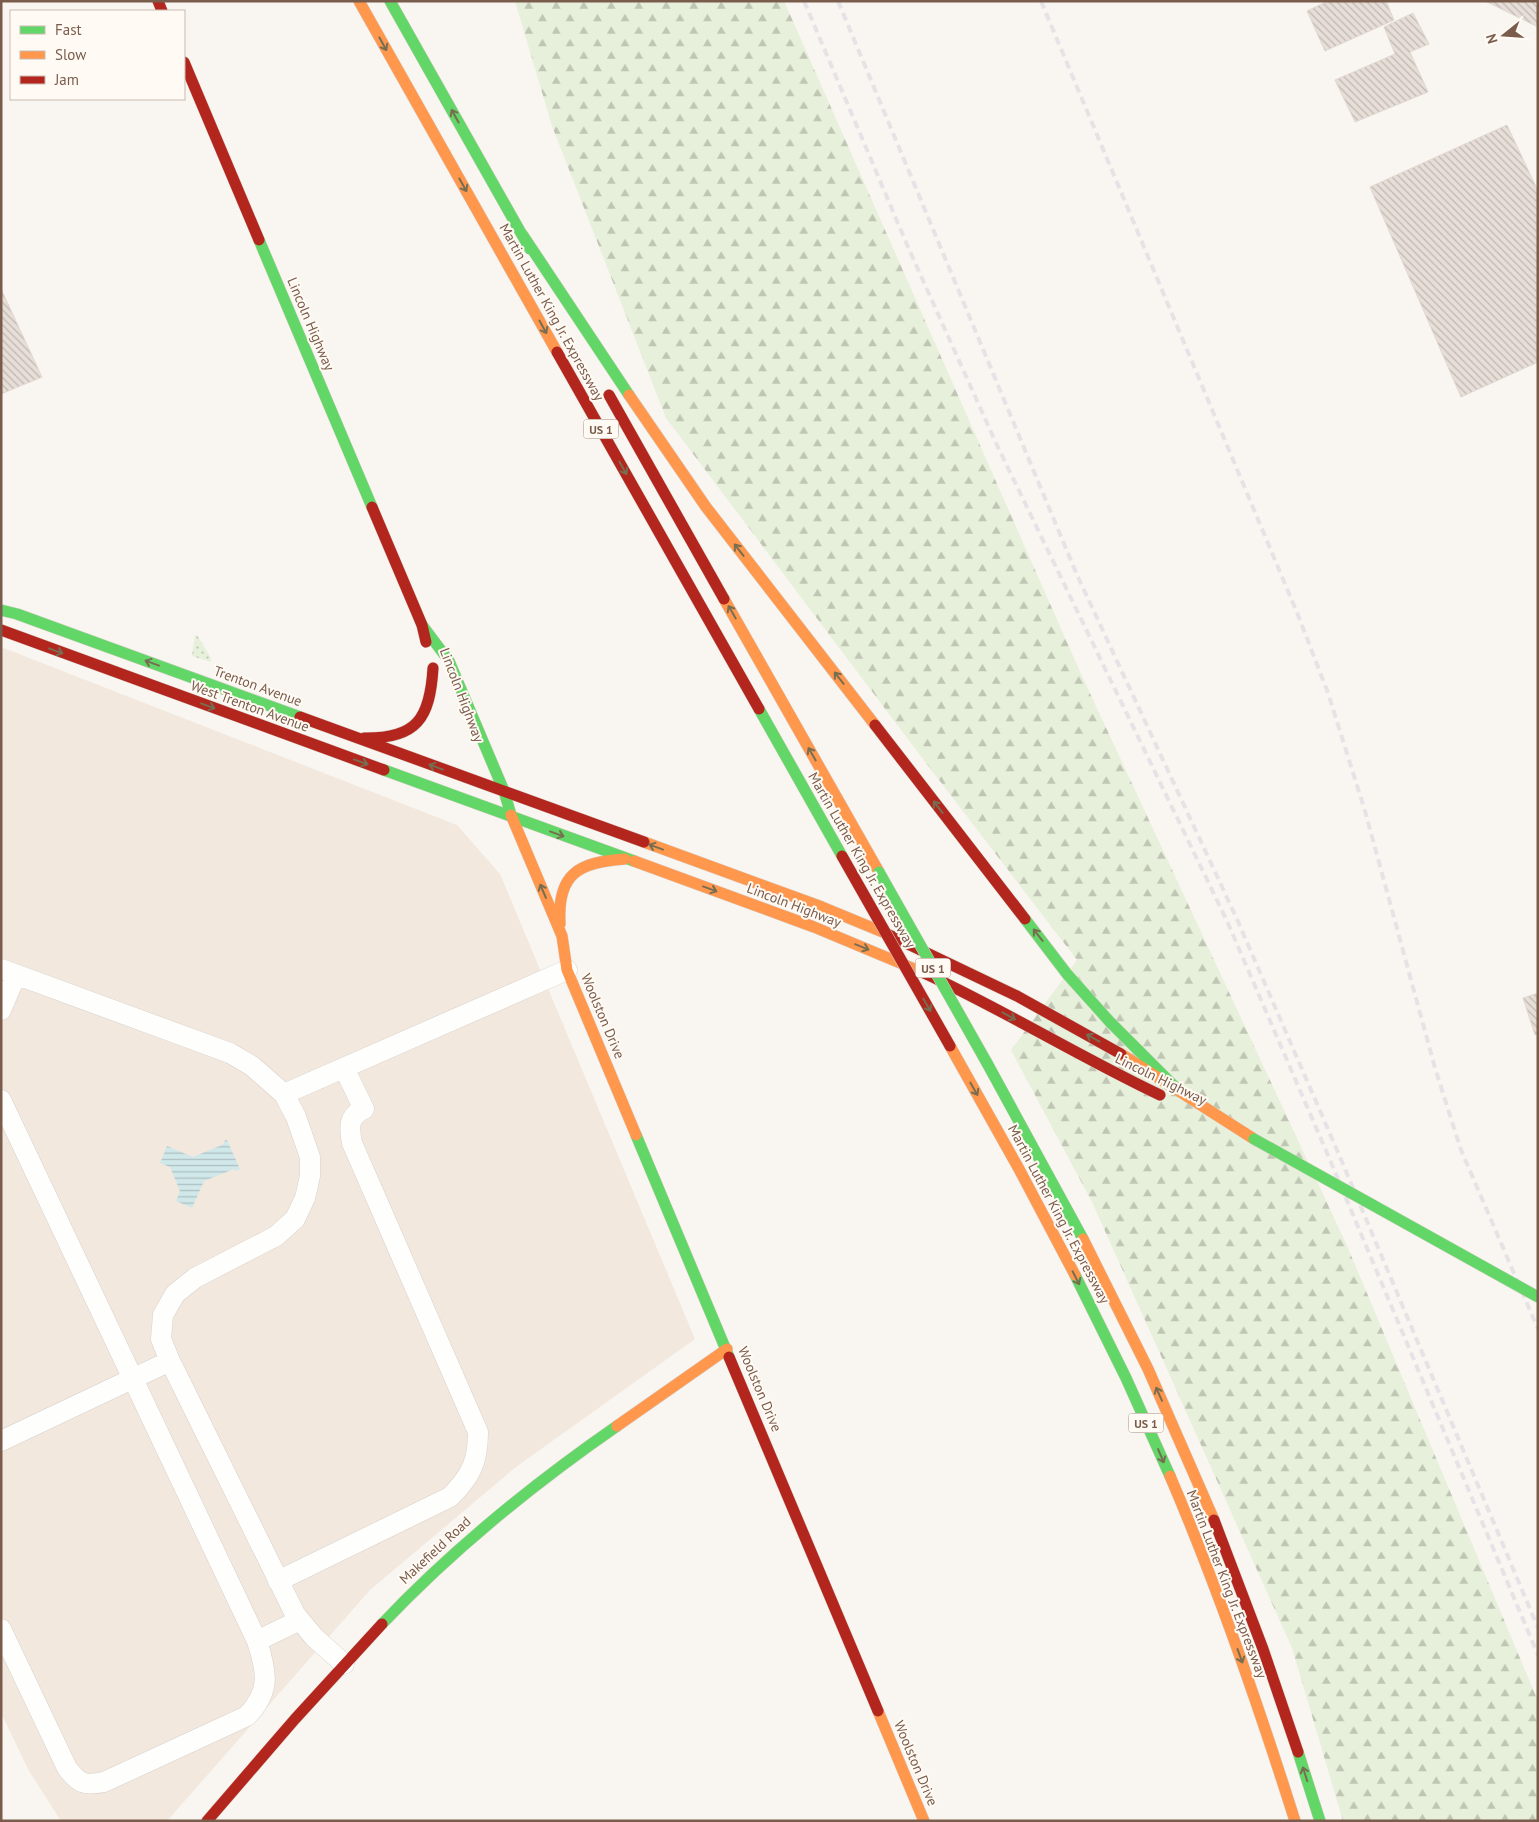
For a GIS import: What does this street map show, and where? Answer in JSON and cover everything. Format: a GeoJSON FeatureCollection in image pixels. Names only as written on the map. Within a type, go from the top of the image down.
{"type":"FeatureCollection","features":[{"type":"Feature","properties":{"kind":"main road","name":"Martin Luther King Jr. Expressway"},"geometry":{"type":"LineString","coordinates":[[359,1],[1028,1183],[1123,1372],[1157,1447],[1240,1654],[1295,1821]]}},
{"type":"Feature","properties":{"kind":"main road","name":"Martin Luther King Jr. Expressway"},"geometry":{"type":"LineString","coordinates":[[390,1],[522,234],[583,347]]}},
{"type":"Feature","properties":{"kind":"main road","name":"Lincoln Highway"},"geometry":{"type":"LineString","coordinates":[[185,64],[422,625],[431,659],[444,693]]}},
{"type":"Feature","properties":{"kind":"main road"},"geometry":{"type":"LineString","coordinates":[[522,234],[677,468],[712,515],[1067,974],[1110,1022],[1179,1091]]}},
{"type":"Feature","properties":{"kind":"main road","name":"Martin Luther King Jr. Expressway"},"geometry":{"type":"LineString","coordinates":[[602,381],[1048,1172],[1140,1353],[1178,1437],[1232,1566],[1286,1716],[1320,1821]]}},
{"type":"Feature","properties":{"kind":"main road","name":"Trenton Avenue"},"geometry":{"type":"LineString","coordinates":[[1,610],[17,614],[504,792]]}},
{"type":"Feature","properties":{"kind":"main road","name":"Lincoln Highway"},"geometry":{"type":"LineString","coordinates":[[422,625],[449,661],[504,792],[822,907],[929,952],[1038,1007],[1129,1058],[1254,1139],[1538,1297]]}},
{"type":"Feature","properties":{"kind":"main road","name":"West Trenton Avenue"},"geometry":{"type":"LineString","coordinates":[[1,630],[489,809]]}},
{"type":"Feature","properties":{"kind":"main road"},"geometry":{"type":"LineString","coordinates":[[356,738],[388,738],[414,726],[423,717],[429,703],[432,688],[431,659]]}},
{"type":"Feature","properties":{"kind":"main road"},"geometry":{"type":"LineString","coordinates":[[476,769],[496,826]]}},
{"type":"Feature","properties":{"kind":"main road","name":"Woolston Drive"},"geometry":{"type":"LineString","coordinates":[[504,792],[512,817],[562,936],[567,970]]}},
{"type":"Feature","properties":{"kind":"main road","name":"Lincoln Highway"},"geometry":{"type":"LineString","coordinates":[[489,809],[814,927],[928,975],[992,1007],[1119,1076],[1254,1139]]}},
{"type":"Feature","properties":{"kind":"main road"},"geometry":{"type":"LineString","coordinates":[[562,936],[559,899],[563,887],[572,876],[596,862],[627,859]]}},
{"type":"Feature","properties":{"kind":"main road","name":"Woolston Drive"},"geometry":{"type":"LineString","coordinates":[[551,949],[567,970],[924,1821]]}},
{"type":"Feature","properties":{"kind":"main road","name":"Makefield Road"},"geometry":{"type":"LineString","coordinates":[[207,1821],[344,1664],[395,1609],[482,1527],[548,1475],[727,1349]]}},
{"type":"Feature","properties":{"kind":"street"},"geometry":{"type":"LineString","coordinates":[[284,1094],[567,970]]}},
{"type":"Feature","properties":{"kind":"street"},"geometry":{"type":"LineString","coordinates":[[1,1010],[9,972],[230,1053],[252,1066],[284,1094],[296,1117],[310,1157],[310,1176],[305,1198],[295,1219],[276,1236],[195,1278],[175,1294],[163,1315],[161,1339],[170,1361],[295,1614],[314,1637],[344,1664]]}},
{"type":"Feature","properties":{"kind":"street"},"geometry":{"type":"LineString","coordinates":[[278,1581],[450,1497],[462,1485],[469,1474],[478,1451],[478,1432],[352,1143],[349,1130],[352,1119],[356,1112],[364,1109],[344,1068]]}},
{"type":"Feature","properties":{"kind":"street"},"geometry":{"type":"LineString","coordinates":[[1,1100],[257,1641],[264,1666],[264,1688],[259,1701],[247,1716],[104,1782],[91,1785],[82,1783],[67,1768],[1,1629]]}},
{"type":"Feature","properties":{"kind":"street"},"geometry":{"type":"LineString","coordinates":[[1,1441],[134,1380],[170,1361]]}},
{"type":"Feature","properties":{"kind":"street"},"geometry":{"type":"LineString","coordinates":[[257,1641],[300,1620]]}},
{"type":"Feature","properties":{"kind":"shaded area"},"geometry":{"type":"Polygon","coordinates":[[[1,647],[457,825],[500,874],[695,1339],[516,1467],[370,1590],[167,1821],[61,1821],[29,1771],[1,1713],[1,647]]]}},
{"type":"Feature","properties":{"kind":"green space"},"geometry":{"type":"Polygon","coordinates":[[[515,1],[784,1],[1081,674],[1348,1248],[1538,1701],[1538,1821],[1343,1821],[1292,1648],[1092,1202],[1011,1050],[1077,960],[666,418],[552,126],[515,1]]]}},
{"type":"Feature","properties":{"kind":"green space"},"geometry":{"type":"Polygon","coordinates":[[[195,635],[197,635],[211,658],[211,662],[192,656],[195,635]]]}},
{"type":"Feature","properties":{"kind":"water"},"geometry":{"type":"Polygon","coordinates":[[[227,1140],[240,1169],[236,1171],[234,1169],[204,1181],[192,1208],[176,1201],[180,1191],[170,1167],[160,1163],[167,1146],[193,1157],[224,1144],[224,1141],[227,1140]]]}},
{"type":"Feature","properties":{"kind":"building"},"geometry":{"type":"Polygon","coordinates":[[[1328,1],[1386,1],[1394,20],[1325,51],[1307,11],[1328,1]]]}},
{"type":"Feature","properties":{"kind":"building"},"geometry":{"type":"Polygon","coordinates":[[[1485,1],[1538,1],[1538,27],[1485,1]]]}},
{"type":"Feature","properties":{"kind":"building"},"geometry":{"type":"Polygon","coordinates":[[[1413,13],[1429,44],[1410,52],[1428,92],[1355,122],[1335,80],[1395,54],[1384,27],[1413,13]]]}},
{"type":"Feature","properties":{"kind":"building"},"geometry":{"type":"Polygon","coordinates":[[[1507,125],[1538,191],[1538,362],[1461,397],[1370,187],[1507,125]]]}},
{"type":"Feature","properties":{"kind":"building"},"geometry":{"type":"Polygon","coordinates":[[[1,289],[42,377],[1,394],[1,289]]]}},
{"type":"Feature","properties":{"kind":"building"},"geometry":{"type":"Polygon","coordinates":[[[1538,993],[1538,1034],[1535,1035],[1523,998],[1538,993]]]}},
{"type":"Feature","properties":{"kind":"railway"},"geometry":{"type":"LineString","coordinates":[[804,1],[908,247],[996,443],[1227,921],[1327,1153],[1538,1655]]}},
{"type":"Feature","properties":{"kind":"railway"},"geometry":{"type":"LineString","coordinates":[[838,1],[1077,575],[1236,917],[1337,1150],[1538,1628]]}},
{"type":"Feature","properties":{"kind":"railway"},"geometry":{"type":"LineString","coordinates":[[1041,1],[1298,615],[1328,693],[1365,811],[1435,1068],[1461,1150],[1538,1329]]}},
{"type":"Feature","properties":{"kind":"traffic: fast"},"geometry":{"type":"LineString","coordinates":[[390,1],[530,249]]}},
{"type":"Feature","properties":{"kind":"traffic: fast"},"geometry":{"type":"LineString","coordinates":[[522,234],[629,395]]}},
{"type":"Feature","properties":{"kind":"traffic: fast"},"geometry":{"type":"LineString","coordinates":[[259,240],[372,507]]}},
{"type":"Feature","properties":{"kind":"traffic: fast"},"geometry":{"type":"LineString","coordinates":[[1,610],[17,614],[300,717]]}},
{"type":"Feature","properties":{"kind":"traffic: fast"},"geometry":{"type":"LineString","coordinates":[[422,625],[449,661],[504,791],[511,815]]}},
{"type":"Feature","properties":{"kind":"traffic: fast"},"geometry":{"type":"LineString","coordinates":[[759,709],[842,856]]}},
{"type":"Feature","properties":{"kind":"traffic: fast"},"geometry":{"type":"LineString","coordinates":[[384,770],[634,861]]}},
{"type":"Feature","properties":{"kind":"traffic: fast"},"geometry":{"type":"LineString","coordinates":[[879,872],[987,1063]]}},
{"type":"Feature","properties":{"kind":"traffic: fast"},"geometry":{"type":"LineString","coordinates":[[1025,919],[1067,974],[1110,1022],[1179,1091]]}},
{"type":"Feature","properties":{"kind":"traffic: fast"},"geometry":{"type":"LineString","coordinates":[[987,1063],[1083,1239]]}},
{"type":"Feature","properties":{"kind":"traffic: fast"},"geometry":{"type":"LineString","coordinates":[[636,1135],[729,1357]]}},
{"type":"Feature","properties":{"kind":"traffic: fast"},"geometry":{"type":"LineString","coordinates":[[1254,1139],[1538,1297]]}},
{"type":"Feature","properties":{"kind":"traffic: fast"},"geometry":{"type":"LineString","coordinates":[[1075,1275],[1126,1378],[1170,1476]]}},
{"type":"Feature","properties":{"kind":"traffic: fast"},"geometry":{"type":"LineString","coordinates":[[382,1624],[409,1596],[494,1519],[554,1471],[617,1426]]}},
{"type":"Feature","properties":{"kind":"traffic: fast"},"geometry":{"type":"LineString","coordinates":[[1298,1752],[1320,1821]]}},
{"type":"Feature","properties":{"kind":"traffic: slow"},"geometry":{"type":"LineString","coordinates":[[359,1],[557,352]]}},
{"type":"Feature","properties":{"kind":"traffic: slow"},"geometry":{"type":"LineString","coordinates":[[629,395],[706,507],[875,725]]}},
{"type":"Feature","properties":{"kind":"traffic: slow"},"geometry":{"type":"LineString","coordinates":[[724,599],[879,872]]}},
{"type":"Feature","properties":{"kind":"traffic: slow"},"geometry":{"type":"LineString","coordinates":[[511,815],[562,936],[567,970],[636,1135]]}},
{"type":"Feature","properties":{"kind":"traffic: slow"},"geometry":{"type":"LineString","coordinates":[[644,842],[822,907],[885,933]]}},
{"type":"Feature","properties":{"kind":"traffic: slow"},"geometry":{"type":"LineString","coordinates":[[560,924],[562,893],[567,882],[574,874],[595,863],[625,859]]}},
{"type":"Feature","properties":{"kind":"traffic: slow"},"geometry":{"type":"LineString","coordinates":[[634,861],[814,927],[924,973]]}},
{"type":"Feature","properties":{"kind":"traffic: slow"},"geometry":{"type":"LineString","coordinates":[[950,1046],[1019,1169],[1075,1275]]}},
{"type":"Feature","properties":{"kind":"traffic: slow"},"geometry":{"type":"LineString","coordinates":[[1121,1054],[1254,1139]]}},
{"type":"Feature","properties":{"kind":"traffic: slow"},"geometry":{"type":"LineString","coordinates":[[1083,1239],[1148,1369],[1214,1520]]}},
{"type":"Feature","properties":{"kind":"traffic: slow"},"geometry":{"type":"LineString","coordinates":[[617,1426],[727,1349]]}},
{"type":"Feature","properties":{"kind":"traffic: slow"},"geometry":{"type":"LineString","coordinates":[[1170,1476],[1205,1561],[1237,1647],[1295,1821]]}},
{"type":"Feature","properties":{"kind":"traffic: slow"},"geometry":{"type":"LineString","coordinates":[[878,1711],[924,1821]]}},
{"type":"Feature","properties":{"kind":"traffic: jam"},"geometry":{"type":"LineString","coordinates":[[158,1],[162,10]]}},
{"type":"Feature","properties":{"kind":"traffic: jam"},"geometry":{"type":"LineString","coordinates":[[185,64],[259,240]]}},
{"type":"Feature","properties":{"kind":"traffic: jam"},"geometry":{"type":"LineString","coordinates":[[557,352],[759,709]]}},
{"type":"Feature","properties":{"kind":"traffic: jam"},"geometry":{"type":"LineString","coordinates":[[609,395],[724,599]]}},
{"type":"Feature","properties":{"kind":"traffic: jam"},"geometry":{"type":"LineString","coordinates":[[372,507],[422,625],[426,642]]}},
{"type":"Feature","properties":{"kind":"traffic: jam"},"geometry":{"type":"LineString","coordinates":[[1,630],[384,770]]}},
{"type":"Feature","properties":{"kind":"traffic: jam"},"geometry":{"type":"LineString","coordinates":[[364,738],[397,735],[417,722],[424,712],[428,700],[433,668]]}},
{"type":"Feature","properties":{"kind":"traffic: jam"},"geometry":{"type":"LineString","coordinates":[[300,717],[644,842]]}},
{"type":"Feature","properties":{"kind":"traffic: jam"},"geometry":{"type":"LineString","coordinates":[[875,725],[1025,919]]}},
{"type":"Feature","properties":{"kind":"traffic: jam"},"geometry":{"type":"LineString","coordinates":[[842,856],[950,1046]]}},
{"type":"Feature","properties":{"kind":"traffic: jam"},"geometry":{"type":"LineString","coordinates":[[885,933],[1017,996],[1121,1054]]}},
{"type":"Feature","properties":{"kind":"traffic: jam"},"geometry":{"type":"LineString","coordinates":[[924,973],[1160,1095]]}},
{"type":"Feature","properties":{"kind":"traffic: jam"},"geometry":{"type":"LineString","coordinates":[[729,1357],[878,1711]]}},
{"type":"Feature","properties":{"kind":"traffic: jam"},"geometry":{"type":"LineString","coordinates":[[1214,1520],[1263,1649],[1298,1752]]}},
{"type":"Feature","properties":{"kind":"traffic: jam"},"geometry":{"type":"LineString","coordinates":[[207,1821],[295,1719],[382,1624]]}}]}
